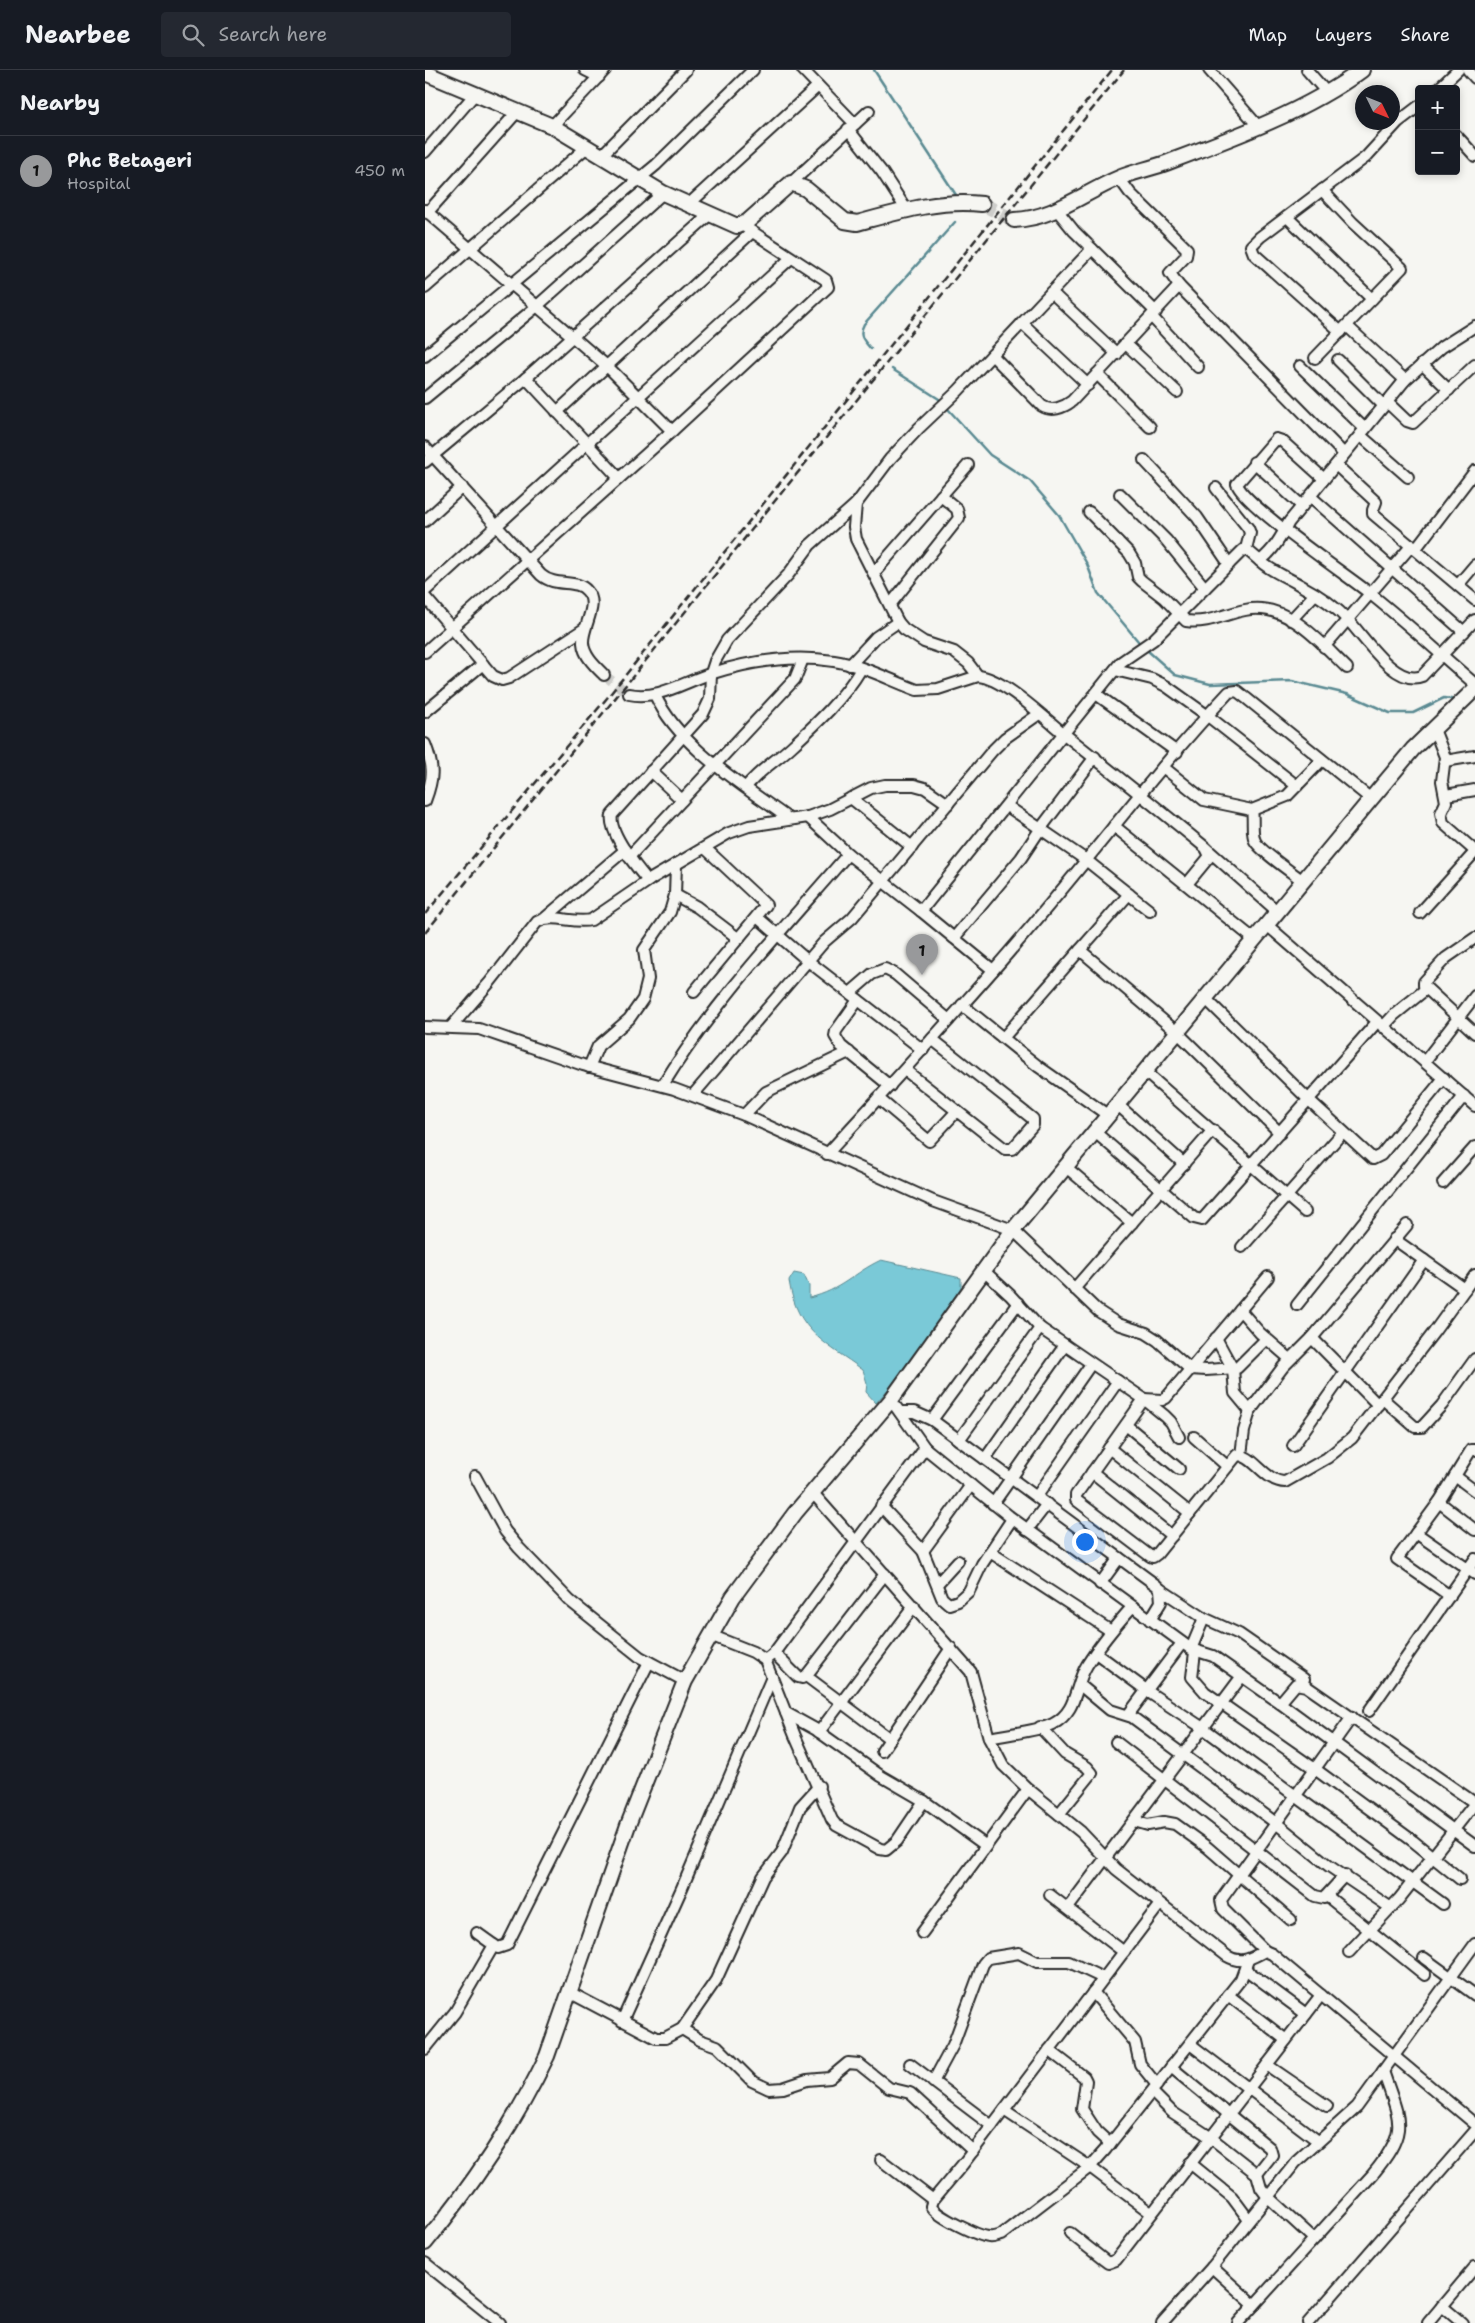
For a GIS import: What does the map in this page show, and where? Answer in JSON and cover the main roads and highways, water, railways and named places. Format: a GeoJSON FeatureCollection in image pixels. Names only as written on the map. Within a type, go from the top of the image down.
{"type":"FeatureCollection","features":[{"type":"Feature","properties":{"kind":"water"},"geometry":{"type":"Polygon","coordinates":[[[881,1260],[961,1278],[961,1287],[912,1362],[876,1403],[866,1392],[867,1383],[863,1370],[825,1343],[806,1324],[793,1298],[789,1281],[794,1273],[804,1275],[809,1286],[809,1298],[830,1291],[881,1260]]]}},
{"type":"Feature","properties":{"kind":"waterway"},"geometry":{"type":"LineString","coordinates":[[874,70],[958,198]]}},
{"type":"Feature","properties":{"kind":"waterway"},"geometry":{"type":"LineString","coordinates":[[871,349],[861,334],[864,324],[955,222]]}},
{"type":"Feature","properties":{"kind":"waterway"},"geometry":{"type":"LineString","coordinates":[[892,369],[939,399]]}},
{"type":"Feature","properties":{"kind":"waterway"},"geometry":{"type":"LineString","coordinates":[[948,409],[990,455],[1030,481],[1059,515],[1087,564],[1098,593],[1138,641]]}},
{"type":"Feature","properties":{"kind":"waterway"},"geometry":{"type":"LineString","coordinates":[[1148,651],[1175,675],[1210,684],[1292,681],[1347,694],[1390,713],[1413,713],[1444,698],[1457,700]]}},
{"type":"Feature","properties":{"kind":"tunnel"},"geometry":{"type":"LineString","coordinates":[[982,204],[1014,220]]}},
{"type":"Feature","properties":{"kind":"tunnel"},"geometry":{"type":"LineString","coordinates":[[604,675],[629,694]]}},
{"type":"Feature","properties":{"kind":"railway"},"geometry":{"type":"LineString","coordinates":[[425,914],[607,698],[1112,70]]}},
{"type":"Feature","properties":{"kind":"railway"},"geometry":{"type":"LineString","coordinates":[[425,933],[1124,70]]}},
{"type":"Feature","properties":{"kind":"place","name":"Phc Betageri"},"geometry":{"type":"Point","coordinates":[922,975]}}]}
